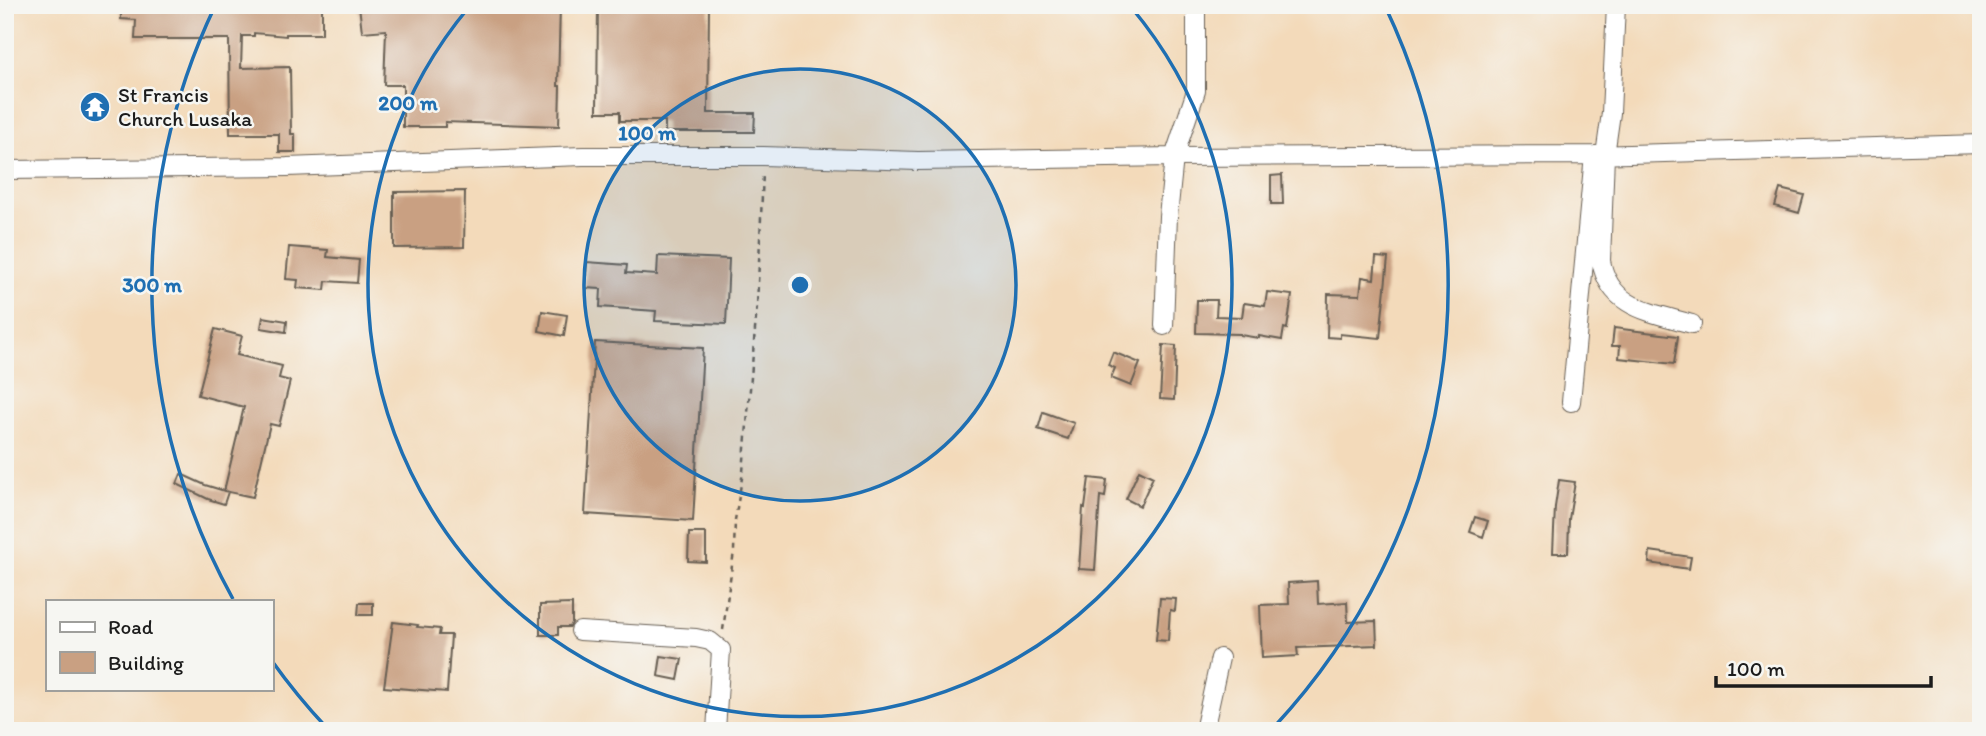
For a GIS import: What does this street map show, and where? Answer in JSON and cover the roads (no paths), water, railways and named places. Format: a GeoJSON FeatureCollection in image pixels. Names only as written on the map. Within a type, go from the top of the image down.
{"type":"FeatureCollection","features":[{"type":"Feature","properties":{"kind":"street"},"geometry":{"type":"LineString","coordinates":[[1164,326],[1168,216],[1174,157],[1196,91],[1196,5]]}},
{"type":"Feature","properties":{"kind":"street"},"geometry":{"type":"LineString","coordinates":[[1571,401],[1599,155],[1611,113],[1616,5]]}},
{"type":"Feature","properties":{"kind":"street"},"geometry":{"type":"LineString","coordinates":[[5,170],[287,167],[583,156],[763,156],[918,160],[1599,155],[1981,144]]}},
{"type":"Feature","properties":{"kind":"street"},"geometry":{"type":"LineString","coordinates":[[1599,155],[1601,261],[1607,282],[1620,298],[1628,303],[1692,324]]}},
{"type":"Feature","properties":{"kind":"street"},"geometry":{"type":"LineString","coordinates":[[580,631],[710,641],[721,650],[716,731]]}},
{"type":"Feature","properties":{"kind":"street"},"geometry":{"type":"LineString","coordinates":[[1204,731],[1220,658]]}},
{"type":"Feature","properties":{"kind":"place","name":"St Francis Church Lusaka"},"geometry":{"type":"Point","coordinates":[95,107]}}]}
